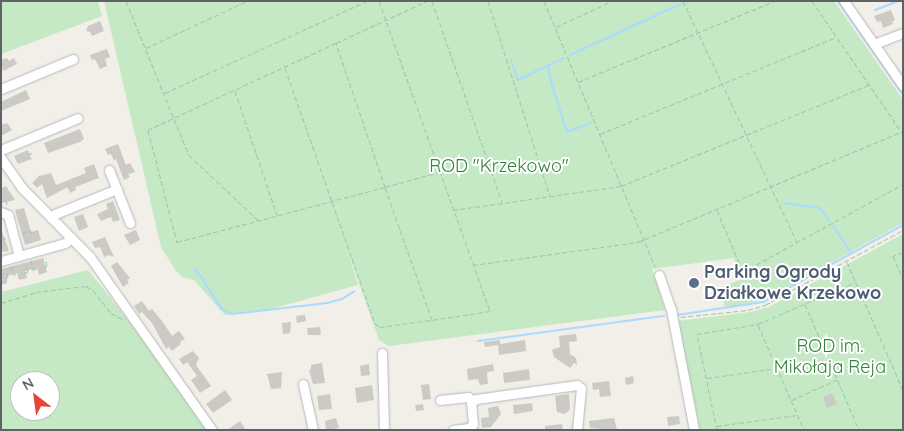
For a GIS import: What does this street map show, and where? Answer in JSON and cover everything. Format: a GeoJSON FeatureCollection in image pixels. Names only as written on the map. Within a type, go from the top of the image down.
{"type":"FeatureCollection","features":[{"type":"Feature","properties":{"kind":"street"},"geometry":{"type":"LineString","coordinates":[[844,1],[903,86]]}},
{"type":"Feature","properties":{"kind":"street"},"geometry":{"type":"LineString","coordinates":[[874,44],[903,33]]}},
{"type":"Feature","properties":{"kind":"street"},"geometry":{"type":"LineString","coordinates":[[1,89],[73,60]]}},
{"type":"Feature","properties":{"kind":"street"},"geometry":{"type":"LineString","coordinates":[[893,72],[903,68]]}},
{"type":"Feature","properties":{"kind":"street"},"geometry":{"type":"LineString","coordinates":[[1,150],[78,118]]}},
{"type":"Feature","properties":{"kind":"street"},"geometry":{"type":"LineString","coordinates":[[1,158],[21,187],[94,264],[212,430]]}},
{"type":"Feature","properties":{"kind":"street"},"geometry":{"type":"LineString","coordinates":[[109,170],[130,223]]}},
{"type":"Feature","properties":{"kind":"street"},"geometry":{"type":"LineString","coordinates":[[51,218],[55,214],[117,189]]}},
{"type":"Feature","properties":{"kind":"street"},"geometry":{"type":"LineString","coordinates":[[2,210],[8,214],[21,257]]}},
{"type":"Feature","properties":{"kind":"street"},"geometry":{"type":"LineString","coordinates":[[5,262],[65,243],[71,238]]}},
{"type":"Feature","properties":{"kind":"street"},"geometry":{"type":"LineString","coordinates":[[659,275],[673,318],[694,430]]}},
{"type":"Feature","properties":{"kind":"street"},"geometry":{"type":"LineString","coordinates":[[382,353],[384,430]]}},
{"type":"Feature","properties":{"kind":"street"},"geometry":{"type":"LineString","coordinates":[[303,384],[313,430]]}},
{"type":"Feature","properties":{"kind":"street"},"geometry":{"type":"LineString","coordinates":[[440,400],[468,397],[473,401],[577,385],[581,388],[577,430]]}},
{"type":"Feature","properties":{"kind":"street"},"geometry":{"type":"LineString","coordinates":[[453,430],[469,428],[473,424],[471,404],[473,401]]}},
{"type":"Feature","properties":{"kind":"path"},"geometry":{"type":"LineString","coordinates":[[126,1],[189,155],[259,220]]}},
{"type":"Feature","properties":{"kind":"path"},"geometry":{"type":"LineString","coordinates":[[146,48],[247,1]]}},
{"type":"Feature","properties":{"kind":"path"},"geometry":{"type":"LineString","coordinates":[[164,94],[367,1]]}},
{"type":"Feature","properties":{"kind":"path"},"geometry":{"type":"LineString","coordinates":[[285,67],[375,323],[380,327],[490,311],[379,1]]}},
{"type":"Feature","properties":{"kind":"path"},"geometry":{"type":"LineString","coordinates":[[427,1],[148,130],[177,242],[440,172]]}},
{"type":"Feature","properties":{"kind":"path"},"geometry":{"type":"LineString","coordinates":[[432,1],[502,203]]}},
{"type":"Feature","properties":{"kind":"path"},"geometry":{"type":"LineString","coordinates":[[488,1],[550,196]]}},
{"type":"Feature","properties":{"kind":"path"},"geometry":{"type":"LineString","coordinates":[[544,1],[659,275]]}},
{"type":"Feature","properties":{"kind":"path"},"geometry":{"type":"LineString","coordinates":[[555,27],[612,1]]}},
{"type":"Feature","properties":{"kind":"path"},"geometry":{"type":"LineString","coordinates":[[683,1],[797,242]]}},
{"type":"Feature","properties":{"kind":"path"},"geometry":{"type":"LineString","coordinates":[[578,82],[775,1]]}},
{"type":"Feature","properties":{"kind":"path"},"geometry":{"type":"LineString","coordinates":[[473,265],[643,240],[902,133],[812,1]]}},
{"type":"Feature","properties":{"kind":"path"},"geometry":{"type":"LineString","coordinates":[[600,135],[836,37]]}},
{"type":"Feature","properties":{"kind":"path"},"geometry":{"type":"LineString","coordinates":[[336,43],[432,320]]}},
{"type":"Feature","properties":{"kind":"path"},"geometry":{"type":"LineString","coordinates":[[453,210],[621,186],[869,85]]}},
{"type":"Feature","properties":{"kind":"path"},"geometry":{"type":"LineString","coordinates":[[235,90],[277,215]]}},
{"type":"Feature","properties":{"kind":"path"},"geometry":{"type":"LineString","coordinates":[[735,274],[743,272],[903,184]]}},
{"type":"Feature","properties":{"kind":"path"},"geometry":{"type":"LineString","coordinates":[[2,210],[8,208],[6,200]]}},
{"type":"Feature","properties":{"kind":"path"},"geometry":{"type":"LineString","coordinates":[[717,208],[743,272]]}},
{"type":"Feature","properties":{"kind":"path"},"geometry":{"type":"LineString","coordinates":[[16,234],[30,230],[31,233]]}},
{"type":"Feature","properties":{"kind":"path"},"geometry":{"type":"LineString","coordinates":[[673,318],[748,310],[765,305],[903,230]]}},
{"type":"Feature","properties":{"kind":"path"},"geometry":{"type":"LineString","coordinates":[[2,242],[1,239],[11,237]]}},
{"type":"Feature","properties":{"kind":"path"},"geometry":{"type":"LineString","coordinates":[[43,252],[47,266],[44,267]]}},
{"type":"Feature","properties":{"kind":"path"},"geometry":{"type":"LineString","coordinates":[[903,252],[893,256],[903,278]]}},
{"type":"Feature","properties":{"kind":"path"},"geometry":{"type":"LineString","coordinates":[[30,256],[34,270],[36,268]]}},
{"type":"Feature","properties":{"kind":"path"},"geometry":{"type":"LineString","coordinates":[[21,257],[28,272],[24,273]]}},
{"type":"Feature","properties":{"kind":"path"},"geometry":{"type":"LineString","coordinates":[[5,262],[14,275],[16,274]]}},
{"type":"Feature","properties":{"kind":"path"},"geometry":{"type":"LineString","coordinates":[[5,262],[8,277],[5,278]]}},
{"type":"Feature","properties":{"kind":"path"},"geometry":{"type":"LineString","coordinates":[[846,262],[903,390]]}},
{"type":"Feature","properties":{"kind":"path"},"geometry":{"type":"LineString","coordinates":[[717,430],[697,334],[758,324],[855,282]]}},
{"type":"Feature","properties":{"kind":"path"},"geometry":{"type":"LineString","coordinates":[[1,303],[36,292],[86,286],[93,290],[117,318],[124,320],[132,318]]}},
{"type":"Feature","properties":{"kind":"path"},"geometry":{"type":"LineString","coordinates":[[805,304],[860,430]]}},
{"type":"Feature","properties":{"kind":"path"},"geometry":{"type":"LineString","coordinates":[[758,324],[804,430]]}},
{"type":"Feature","properties":{"kind":"path"},"geometry":{"type":"LineString","coordinates":[[706,378],[777,368]]}},
{"type":"Feature","properties":{"kind":"path"},"geometry":{"type":"LineString","coordinates":[[791,400],[838,379]]}},
{"type":"Feature","properties":{"kind":"path"},"geometry":{"type":"LineString","coordinates":[[716,426],[798,415]]}},
{"type":"Feature","properties":{"kind":"green space"},"geometry":{"type":"Polygon","coordinates":[[[1,1],[98,1],[102,16],[1,54],[1,1]]]}},
{"type":"Feature","properties":{"kind":"green space","name":"ROD \"Krzekowo\""},"geometry":{"type":"Polygon","coordinates":[[[104,1],[834,1],[903,100],[903,223],[767,298],[746,305],[725,307],[720,288],[741,279],[734,258],[652,269],[665,310],[389,346],[379,340],[348,252],[358,285],[271,309],[225,315],[194,280],[182,277],[176,271],[161,247],[104,1]]]}},
{"type":"Feature","properties":{"kind":"green space","name":"ROD im. Mikołaja Reja"},"geometry":{"type":"Polygon","coordinates":[[[903,234],[903,430],[700,430],[678,321],[751,312],[769,307],[903,234]]]}},
{"type":"Feature","properties":{"kind":"green space"},"geometry":{"type":"Polygon","coordinates":[[[88,270],[141,336],[209,430],[1,430],[1,292],[88,270]]]}},
{"type":"Feature","properties":{"kind":"building"},"geometry":{"type":"Polygon","coordinates":[[[891,10],[895,20],[892,22],[893,24],[883,28],[881,21],[877,22],[874,16],[891,10]]]}},
{"type":"Feature","properties":{"kind":"building"},"geometry":{"type":"Polygon","coordinates":[[[100,21],[104,31],[92,36],[90,32],[86,31],[88,26],[100,21]]]}},
{"type":"Feature","properties":{"kind":"building"},"geometry":{"type":"Polygon","coordinates":[[[107,49],[110,57],[105,59],[107,66],[100,69],[95,59],[92,60],[90,55],[107,49]]]}},
{"type":"Feature","properties":{"kind":"building"},"geometry":{"type":"Polygon","coordinates":[[[7,58],[9,61],[14,58],[17,64],[3,71],[1,60],[7,58]]]}},
{"type":"Feature","properties":{"kind":"building"},"geometry":{"type":"Polygon","coordinates":[[[26,90],[30,99],[1,111],[1,102],[26,90]]]}},
{"type":"Feature","properties":{"kind":"building"},"geometry":{"type":"Polygon","coordinates":[[[7,123],[12,130],[1,136],[1,125],[7,123]]]}},
{"type":"Feature","properties":{"kind":"building"},"geometry":{"type":"Polygon","coordinates":[[[80,129],[84,139],[80,142],[48,153],[44,143],[80,129]]]}},
{"type":"Feature","properties":{"kind":"building"},"geometry":{"type":"Polygon","coordinates":[[[118,144],[126,165],[130,163],[135,172],[128,174],[130,177],[124,180],[116,159],[114,160],[111,154],[108,155],[105,149],[118,144]]]}},
{"type":"Feature","properties":{"kind":"building"},"geometry":{"type":"Polygon","coordinates":[[[28,150],[29,153],[33,153],[30,156],[32,159],[18,164],[14,156],[28,150]]]}},
{"type":"Feature","properties":{"kind":"building"},"geometry":{"type":"Polygon","coordinates":[[[94,164],[99,178],[75,187],[76,190],[70,193],[68,188],[66,188],[47,198],[42,184],[37,188],[32,183],[39,176],[51,173],[56,185],[86,173],[84,168],[94,164]]]}},
{"type":"Feature","properties":{"kind":"building"},"geometry":{"type":"Polygon","coordinates":[[[6,186],[15,200],[1,203],[1,188],[6,186]]]}},
{"type":"Feature","properties":{"kind":"building"},"geometry":{"type":"Polygon","coordinates":[[[113,201],[120,220],[113,222],[111,217],[101,221],[97,214],[108,209],[106,204],[113,201]]]}},
{"type":"Feature","properties":{"kind":"building"},"geometry":{"type":"Polygon","coordinates":[[[24,208],[31,232],[38,230],[41,240],[25,245],[15,210],[24,208]]]}},
{"type":"Feature","properties":{"kind":"building"},"geometry":{"type":"Polygon","coordinates":[[[83,214],[88,227],[79,231],[74,217],[83,214]]]}},
{"type":"Feature","properties":{"kind":"building"},"geometry":{"type":"Polygon","coordinates":[[[1,228],[9,251],[3,252],[1,247],[1,228]]]}},
{"type":"Feature","properties":{"kind":"building"},"geometry":{"type":"Polygon","coordinates":[[[136,230],[140,240],[130,245],[124,235],[136,230]]]}},
{"type":"Feature","properties":{"kind":"building"},"geometry":{"type":"Polygon","coordinates":[[[105,237],[114,257],[109,255],[104,257],[100,247],[95,248],[92,242],[105,237]]]}},
{"type":"Feature","properties":{"kind":"building"},"geometry":{"type":"Polygon","coordinates":[[[43,258],[47,272],[39,275],[37,268],[25,271],[27,278],[19,280],[17,273],[7,276],[7,283],[1,285],[1,269],[43,258]]]}},
{"type":"Feature","properties":{"kind":"building"},"geometry":{"type":"Polygon","coordinates":[[[117,262],[130,278],[127,280],[129,283],[123,287],[111,266],[117,262]]]}},
{"type":"Feature","properties":{"kind":"building"},"geometry":{"type":"Polygon","coordinates":[[[142,301],[149,311],[152,309],[172,336],[179,331],[185,339],[172,351],[169,347],[166,349],[152,323],[142,312],[139,314],[134,306],[142,301]]]}},
{"type":"Feature","properties":{"kind":"building"},"geometry":{"type":"Polygon","coordinates":[[[305,315],[306,321],[297,323],[296,316],[305,315]]]}},
{"type":"Feature","properties":{"kind":"building"},"geometry":{"type":"Polygon","coordinates":[[[291,322],[290,333],[283,334],[282,323],[291,322]]]}},
{"type":"Feature","properties":{"kind":"building"},"geometry":{"type":"Polygon","coordinates":[[[320,327],[321,335],[308,335],[307,328],[320,327]]]}},
{"type":"Feature","properties":{"kind":"building"},"geometry":{"type":"Polygon","coordinates":[[[576,334],[577,341],[569,342],[570,354],[576,358],[577,365],[574,363],[570,368],[554,357],[552,350],[560,347],[559,336],[576,334]]]}},
{"type":"Feature","properties":{"kind":"building"},"geometry":{"type":"Polygon","coordinates":[[[500,340],[500,344],[525,340],[526,351],[499,355],[498,345],[485,347],[484,342],[500,340]]]}},
{"type":"Feature","properties":{"kind":"building"},"geometry":{"type":"Polygon","coordinates":[[[193,351],[199,358],[196,365],[211,386],[200,393],[191,380],[197,376],[187,362],[183,365],[179,359],[193,351]]]}},
{"type":"Feature","properties":{"kind":"building"},"geometry":{"type":"Polygon","coordinates":[[[322,363],[325,383],[313,384],[309,370],[311,365],[322,363]]]}},
{"type":"Feature","properties":{"kind":"building"},"geometry":{"type":"Polygon","coordinates":[[[369,364],[370,375],[361,376],[360,366],[369,364]]]}},
{"type":"Feature","properties":{"kind":"building"},"geometry":{"type":"Polygon","coordinates":[[[493,364],[494,371],[487,372],[488,384],[480,385],[478,379],[468,380],[467,369],[493,364]]]}},
{"type":"Feature","properties":{"kind":"building"},"geometry":{"type":"Polygon","coordinates":[[[529,369],[530,380],[504,383],[503,373],[529,369]]]}},
{"type":"Feature","properties":{"kind":"building"},"geometry":{"type":"Polygon","coordinates":[[[282,372],[281,388],[271,389],[267,374],[282,372]]]}},
{"type":"Feature","properties":{"kind":"building"},"geometry":{"type":"Polygon","coordinates":[[[633,376],[634,383],[626,385],[625,378],[633,376]]]}},
{"type":"Feature","properties":{"kind":"building"},"geometry":{"type":"Polygon","coordinates":[[[609,381],[611,396],[600,397],[599,389],[593,390],[592,383],[609,381]]]}},
{"type":"Feature","properties":{"kind":"building"},"geometry":{"type":"Polygon","coordinates":[[[429,384],[431,399],[423,400],[421,385],[429,384]]]}},
{"type":"Feature","properties":{"kind":"building"},"geometry":{"type":"Polygon","coordinates":[[[372,385],[374,400],[357,403],[355,388],[372,385]]]}},
{"type":"Feature","properties":{"kind":"building"},"geometry":{"type":"Polygon","coordinates":[[[225,390],[232,400],[213,413],[206,404],[225,390]]]}},
{"type":"Feature","properties":{"kind":"building"},"geometry":{"type":"Polygon","coordinates":[[[832,393],[837,404],[827,408],[823,397],[832,393]]]}},
{"type":"Feature","properties":{"kind":"building"},"geometry":{"type":"Polygon","coordinates":[[[330,394],[332,409],[319,410],[317,396],[330,394]]]}},
{"type":"Feature","properties":{"kind":"building"},"geometry":{"type":"Polygon","coordinates":[[[569,394],[570,410],[564,414],[557,412],[555,396],[569,394]]]}},
{"type":"Feature","properties":{"kind":"building"},"geometry":{"type":"Polygon","coordinates":[[[532,403],[533,411],[514,414],[513,405],[532,403]]]}},
{"type":"Feature","properties":{"kind":"building"},"geometry":{"type":"Polygon","coordinates":[[[423,404],[424,410],[416,411],[415,405],[423,404]]]}},
{"type":"Feature","properties":{"kind":"building"},"geometry":{"type":"Polygon","coordinates":[[[498,406],[501,414],[491,427],[482,428],[481,418],[489,417],[488,408],[498,406]]]}},
{"type":"Feature","properties":{"kind":"building"},"geometry":{"type":"Polygon","coordinates":[[[679,416],[680,424],[668,426],[667,417],[679,416]]]}},
{"type":"Feature","properties":{"kind":"building"},"geometry":{"type":"Polygon","coordinates":[[[336,418],[339,428],[326,430],[325,421],[336,418]]]}},
{"type":"Feature","properties":{"kind":"building"},"geometry":{"type":"Polygon","coordinates":[[[614,418],[617,430],[590,428],[589,421],[614,418]]]}},
{"type":"Feature","properties":{"kind":"building"},"geometry":{"type":"Polygon","coordinates":[[[240,421],[246,430],[227,430],[240,421]]]}},
{"type":"Feature","properties":{"kind":"building"},"geometry":{"type":"Polygon","coordinates":[[[562,424],[563,430],[545,430],[545,426],[562,424]]]}},
{"type":"Feature","properties":{"kind":"waterway"},"geometry":{"type":"LineString","coordinates":[[838,1],[903,95]]}},
{"type":"Feature","properties":{"kind":"waterway"},"geometry":{"type":"LineString","coordinates":[[875,10],[898,1]]}},
{"type":"Feature","properties":{"kind":"waterway"},"geometry":{"type":"LineString","coordinates":[[570,55],[681,4]]}},
{"type":"Feature","properties":{"kind":"waterway"},"geometry":{"type":"LineString","coordinates":[[511,60],[518,80],[564,58]]}},
{"type":"Feature","properties":{"kind":"waterway"},"geometry":{"type":"LineString","coordinates":[[548,65],[552,85],[567,132],[590,123]]}},
{"type":"Feature","properties":{"kind":"waterway"},"geometry":{"type":"LineString","coordinates":[[784,203],[820,208],[829,221]]}},
{"type":"Feature","properties":{"kind":"waterway"},"geometry":{"type":"LineString","coordinates":[[677,315],[763,302],[903,225]]}},
{"type":"Feature","properties":{"kind":"waterway"},"geometry":{"type":"LineString","coordinates":[[833,226],[851,253]]}},
{"type":"Feature","properties":{"kind":"waterway"},"geometry":{"type":"LineString","coordinates":[[194,269],[222,309],[232,314],[327,303],[342,299],[355,291]]}},
{"type":"Feature","properties":{"kind":"waterway"},"geometry":{"type":"LineString","coordinates":[[478,341],[664,316]]}},
{"type":"Feature","properties":{"kind":"place","name":"Parking Ogrody Działkowe Krzekowo"},"geometry":{"type":"Point","coordinates":[694,283]}}]}
